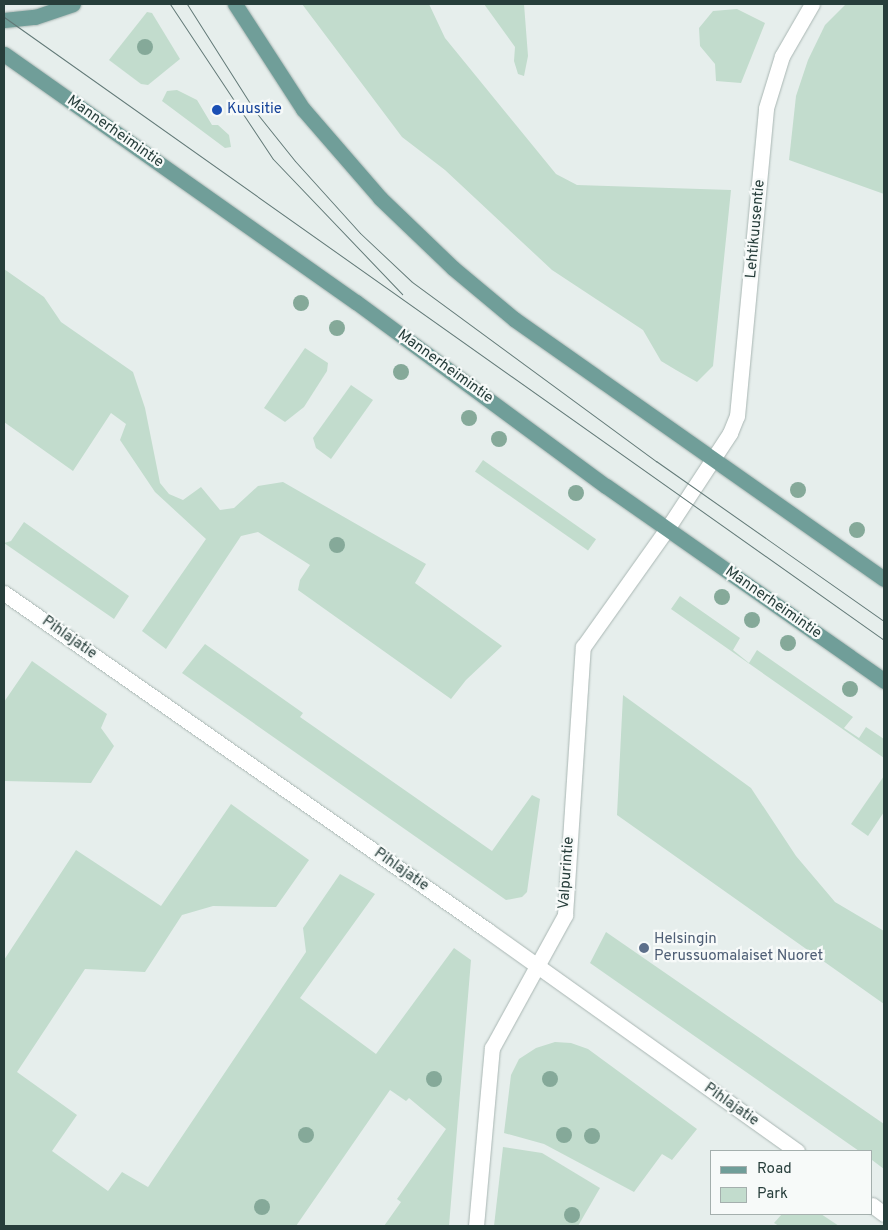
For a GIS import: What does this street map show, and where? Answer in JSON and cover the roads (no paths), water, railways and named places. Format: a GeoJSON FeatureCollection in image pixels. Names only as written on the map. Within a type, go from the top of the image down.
{"type":"FeatureCollection","features":[{"type":"Feature","properties":{"kind":"main road"},"geometry":{"type":"LineString","coordinates":[[4,20],[35,17],[73,4]]}},
{"type":"Feature","properties":{"kind":"main road"},"geometry":{"type":"LineString","coordinates":[[235,4],[303,109],[380,198],[446,262],[514,319],[884,579]]}},
{"type":"Feature","properties":{"kind":"main road","name":"Mannerheimintie"},"geometry":{"type":"LineString","coordinates":[[4,54],[356,302],[667,529],[884,681]]}},
{"type":"Feature","properties":{"kind":"street","name":"Lehtikuusentie"},"geometry":{"type":"LineString","coordinates":[[667,529],[714,458],[737,416],[766,108],[772,84],[795,31],[812,4]]}},
{"type":"Feature","properties":{"kind":"street","name":"Valpurintie"},"geometry":{"type":"LineString","coordinates":[[476,1226],[492,1048],[565,915],[583,647],[667,529]]}},
{"type":"Feature","properties":{"kind":"street","name":"Pihlajatie"},"geometry":{"type":"LineString","coordinates":[[4,593],[537,966],[795,1150]]}},
{"type":"Feature","properties":{"kind":"street"},"geometry":{"type":"LineString","coordinates":[[873,1206],[884,1214]]}},
{"type":"Feature","properties":{"kind":"tram line"},"geometry":{"type":"LineString","coordinates":[[170,4],[273,159],[402,294]]}},
{"type":"Feature","properties":{"kind":"tram line"},"geometry":{"type":"LineString","coordinates":[[187,4],[255,111],[295,161],[360,233],[412,282],[656,461],[884,621]]}},
{"type":"Feature","properties":{"kind":"tram line"},"geometry":{"type":"LineString","coordinates":[[4,17],[884,640]]}},
{"type":"Feature","properties":{"kind":"place","name":"Kuusitie"},"geometry":{"type":"Point","coordinates":[217,110]}},
{"type":"Feature","properties":{"kind":"place","name":"Helsingin Perussuomalaiset Nuoret"},"geometry":{"type":"Point","coordinates":[644,948]}}]}
